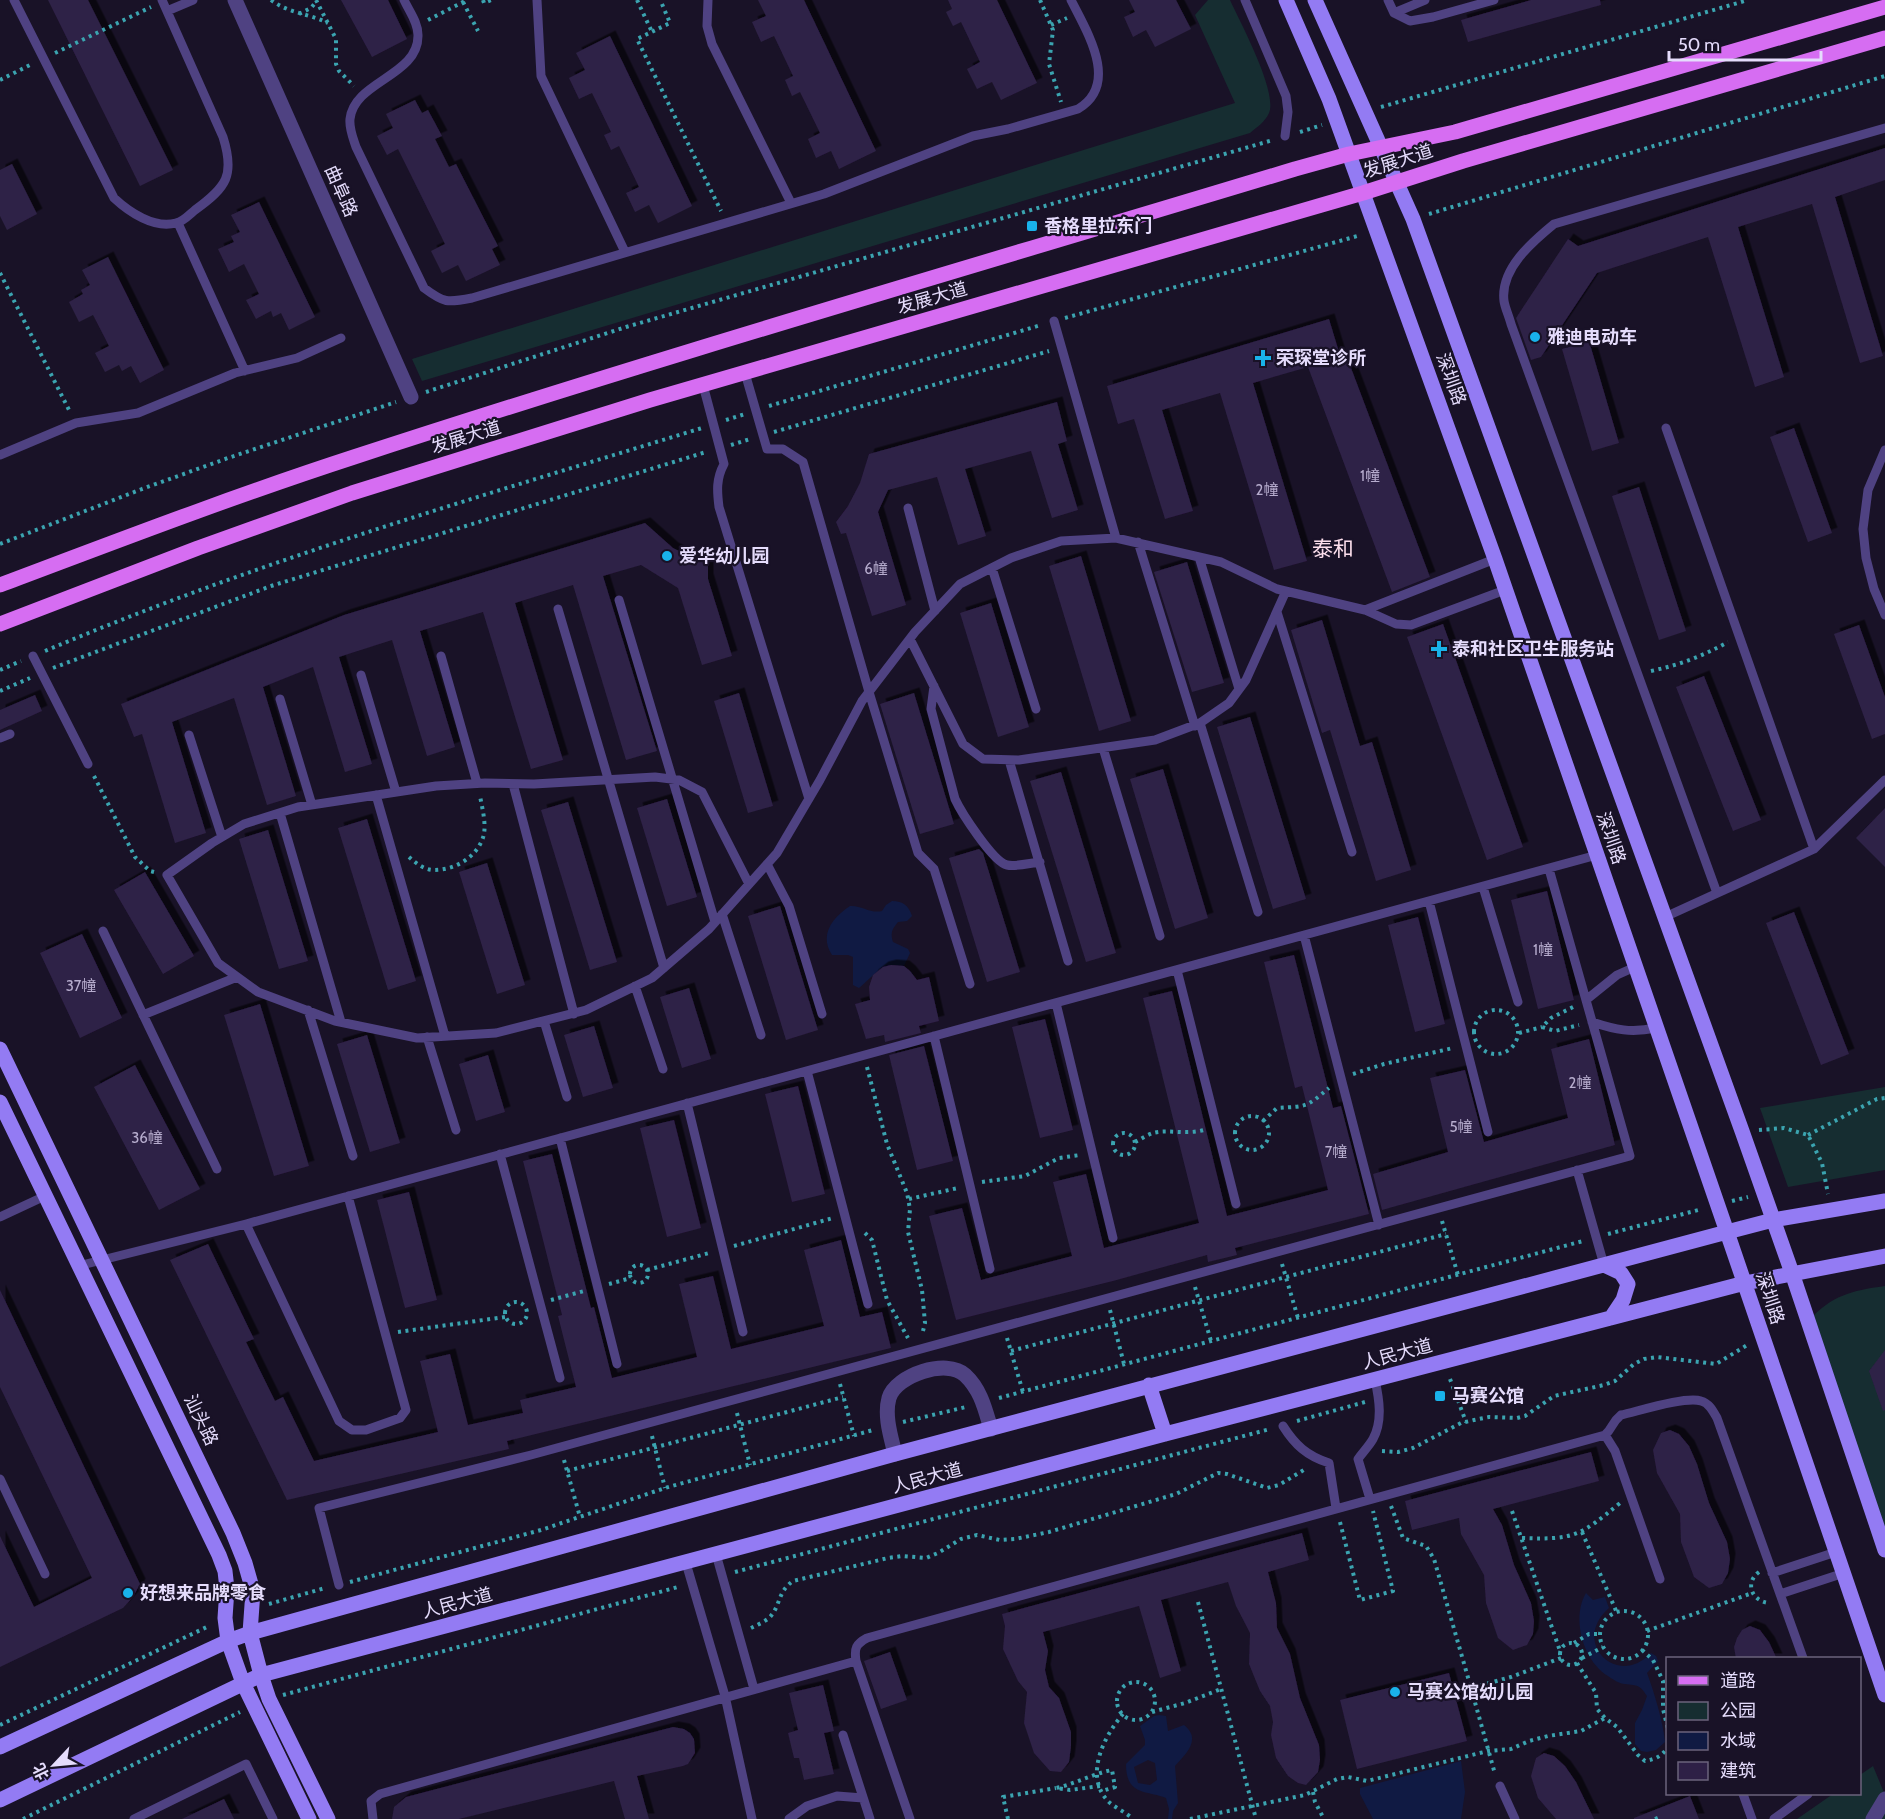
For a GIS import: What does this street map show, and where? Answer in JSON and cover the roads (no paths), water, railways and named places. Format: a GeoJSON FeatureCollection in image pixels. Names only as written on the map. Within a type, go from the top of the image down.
{"type":"FeatureCollection","features":[{"type":"Feature","properties":{"kind":"main road","name":"发展大道"},"geometry":{"type":"LineString","coordinates":[[0,585],[182,517],[351,458],[639,366],[1349,154],[1455,132],[1885,7]]}},
{"type":"Feature","properties":{"kind":"main road","name":"发展大道"},"geometry":{"type":"LineString","coordinates":[[0,624],[198,548],[352,493],[703,385],[1885,38]]}},
{"type":"Feature","properties":{"kind":"street","name":"曲阜路"},"geometry":{"type":"LineString","coordinates":[[235,0],[411,397]]}},
{"type":"Feature","properties":{"kind":"street","name":"深圳路"},"geometry":{"type":"LineString","coordinates":[[1286,0],[1349,154],[1505,590],[1885,1695]]}},
{"type":"Feature","properties":{"kind":"street","name":"深圳路"},"geometry":{"type":"LineString","coordinates":[[1315,0],[1413,219],[1742,1131],[1885,1551]]}},
{"type":"Feature","properties":{"kind":"street","name":"汕头路"},"geometry":{"type":"LineString","coordinates":[[0,1049],[233,1533],[245,1563],[252,1591],[250,1634],[261,1675],[269,1699],[328,1819]]}},
{"type":"Feature","properties":{"kind":"street"},"geometry":{"type":"LineString","coordinates":[[0,1102],[219,1555],[225,1571],[227,1588],[225,1618],[228,1641],[243,1683],[309,1819]]}},
{"type":"Feature","properties":{"kind":"street","name":"人民大道"},"geometry":{"type":"LineString","coordinates":[[0,1747],[228,1641],[250,1634],[1149,1385],[1773,1220],[1885,1201]]}},
{"type":"Feature","properties":{"kind":"street","name":"人民大道"},"geometry":{"type":"LineString","coordinates":[[0,1800],[261,1675],[1165,1434],[1745,1283],[1885,1256]]}},
{"type":"Feature","properties":{"kind":"street"},"geometry":{"type":"LineString","coordinates":[[1604,1265],[1621,1273],[1628,1284],[1623,1300],[1611,1318]]}},
{"type":"Feature","properties":{"kind":"street"},"geometry":{"type":"LineString","coordinates":[[895,1454],[888,1417],[889,1398],[908,1376],[923,1371],[947,1369],[963,1373],[980,1393],[991,1429]]}},
{"type":"Feature","properties":{"kind":"street"},"geometry":{"type":"LineString","coordinates":[[1149,1385],[1165,1434]]}},
{"type":"Feature","properties":{"kind":"street"},"geometry":{"type":"LineString","coordinates":[[1873,1819],[1885,1799]]}},
{"type":"Feature","properties":{"kind":"lane"},"geometry":{"type":"LineString","coordinates":[[14,0],[114,198],[128,211],[165,224],[178,223],[222,187],[229,170],[229,157],[223,136],[162,1]]}},
{"type":"Feature","properties":{"kind":"lane"},"geometry":{"type":"LineString","coordinates":[[166,11],[193,0]]}},
{"type":"Feature","properties":{"kind":"lane"},"geometry":{"type":"LineString","coordinates":[[404,0],[417,26],[418,37],[410,57],[363,95],[352,109],[350,120],[356,147],[424,288],[440,300],[454,302],[824,194],[972,136],[1065,114],[1088,103],[1100,79],[1094,49],[1071,0]]}},
{"type":"Feature","properties":{"kind":"lane"},"geometry":{"type":"LineString","coordinates":[[537,0],[541,76],[625,252]]}},
{"type":"Feature","properties":{"kind":"lane"},"geometry":{"type":"LineString","coordinates":[[708,0],[707,26],[712,44],[791,203]]}},
{"type":"Feature","properties":{"kind":"lane"},"geometry":{"type":"LineString","coordinates":[[1245,0],[1286,96],[1288,112],[1285,136]]}},
{"type":"Feature","properties":{"kind":"lane"},"geometry":{"type":"LineString","coordinates":[[1388,0],[1394,13],[1410,21],[1433,18],[1494,0]]}},
{"type":"Feature","properties":{"kind":"lane"},"geometry":{"type":"LineString","coordinates":[[1394,13],[1425,0]]}},
{"type":"Feature","properties":{"kind":"lane"},"geometry":{"type":"LineString","coordinates":[[1717,894],[1511,324],[1504,300],[1506,280],[1533,242],[1554,224],[1885,128]]}},
{"type":"Feature","properties":{"kind":"lane"},"geometry":{"type":"LineString","coordinates":[[178,223],[245,371]]}},
{"type":"Feature","properties":{"kind":"lane"},"geometry":{"type":"LineString","coordinates":[[1054,321],[1116,538]]}},
{"type":"Feature","properties":{"kind":"lane"},"geometry":{"type":"LineString","coordinates":[[0,455],[76,423],[138,413],[235,373],[297,358],[341,338]]}},
{"type":"Feature","properties":{"kind":"lane"},"geometry":{"type":"LineString","coordinates":[[744,373],[766,449],[783,449],[803,462],[918,853],[934,869],[970,984]]}},
{"type":"Feature","properties":{"kind":"lane"},"geometry":{"type":"LineString","coordinates":[[703,385],[724,464],[718,476],[719,507],[809,799]]}},
{"type":"Feature","properties":{"kind":"lane"},"geometry":{"type":"LineString","coordinates":[[1666,428],[1814,849]]}},
{"type":"Feature","properties":{"kind":"lane"},"geometry":{"type":"LineString","coordinates":[[1885,450],[1868,490],[1863,529],[1866,558],[1874,589],[1885,615]]}},
{"type":"Feature","properties":{"kind":"lane"},"geometry":{"type":"LineString","coordinates":[[908,508],[935,611]]}},
{"type":"Feature","properties":{"kind":"lane"},"geometry":{"type":"LineString","coordinates":[[749,884],[702,792],[679,780],[655,777],[436,786],[312,805],[244,824],[167,875],[218,963],[258,992],[341,1022],[417,1038],[496,1033],[574,1014],[635,987],[652,978],[715,922],[777,853],[862,701],[910,639],[960,585],[1011,558],[1060,540],[1116,538],[1221,562],[1277,589],[1365,610],[1396,624],[1411,625],[1505,590]]}},
{"type":"Feature","properties":{"kind":"lane"},"geometry":{"type":"LineString","coordinates":[[1138,542],[1258,912]]}},
{"type":"Feature","properties":{"kind":"lane"},"geometry":{"type":"LineString","coordinates":[[1199,557],[1239,689]]}},
{"type":"Feature","properties":{"kind":"lane"},"geometry":{"type":"LineString","coordinates":[[1365,610],[1494,559]]}},
{"type":"Feature","properties":{"kind":"lane"},"geometry":{"type":"LineString","coordinates":[[992,568],[1036,709]]}},
{"type":"Feature","properties":{"kind":"lane"},"geometry":{"type":"LineString","coordinates":[[910,639],[963,744],[983,759],[1019,760],[1155,740],[1197,724],[1229,703],[1246,680],[1286,591]]}},
{"type":"Feature","properties":{"kind":"lane"},"geometry":{"type":"LineString","coordinates":[[619,600],[715,922]]}},
{"type":"Feature","properties":{"kind":"lane"},"geometry":{"type":"LineString","coordinates":[[558,609],[664,968]]}},
{"type":"Feature","properties":{"kind":"lane"},"geometry":{"type":"LineString","coordinates":[[1277,612],[1352,852]]}},
{"type":"Feature","properties":{"kind":"lane"},"geometry":{"type":"LineString","coordinates":[[33,656],[88,764]]}},
{"type":"Feature","properties":{"kind":"lane"},"geometry":{"type":"LineString","coordinates":[[441,656],[477,783]]}},
{"type":"Feature","properties":{"kind":"lane"},"geometry":{"type":"LineString","coordinates":[[361,675],[396,792]]}},
{"type":"Feature","properties":{"kind":"lane"},"geometry":{"type":"LineString","coordinates":[[934,686],[931,709],[955,799],[961,812],[999,861],[1008,866],[1040,862]]}},
{"type":"Feature","properties":{"kind":"lane"},"geometry":{"type":"LineString","coordinates":[[280,699],[312,805]]}},
{"type":"Feature","properties":{"kind":"lane"},"geometry":{"type":"LineString","coordinates":[[0,738],[10,734]]}},
{"type":"Feature","properties":{"kind":"lane"},"geometry":{"type":"LineString","coordinates":[[189,735],[222,837]]}},
{"type":"Feature","properties":{"kind":"lane"},"geometry":{"type":"LineString","coordinates":[[1103,747],[1160,936]]}},
{"type":"Feature","properties":{"kind":"lane"},"geometry":{"type":"LineString","coordinates":[[1010,760],[1068,961]]}},
{"type":"Feature","properties":{"kind":"lane"},"geometry":{"type":"LineString","coordinates":[[1665,917],[1814,849],[1885,780]]}},
{"type":"Feature","properties":{"kind":"lane"},"geometry":{"type":"LineString","coordinates":[[513,784],[574,1014]]}},
{"type":"Feature","properties":{"kind":"lane"},"geometry":{"type":"LineString","coordinates":[[376,795],[445,1036]]}},
{"type":"Feature","properties":{"kind":"lane"},"geometry":{"type":"LineString","coordinates":[[280,813],[341,1022]]}},
{"type":"Feature","properties":{"kind":"lane"},"geometry":{"type":"LineString","coordinates":[[78,1266],[246,1224],[1597,855]]}},
{"type":"Feature","properties":{"kind":"lane"},"geometry":{"type":"LineString","coordinates":[[767,864],[789,906],[822,1014]]}},
{"type":"Feature","properties":{"kind":"lane"},"geometry":{"type":"LineString","coordinates":[[339,1585],[319,1508],[560,1447],[1630,1156],[1549,869]]}},
{"type":"Feature","properties":{"kind":"lane"},"geometry":{"type":"LineString","coordinates":[[1483,887],[1518,1002]]}},
{"type":"Feature","properties":{"kind":"lane"},"geometry":{"type":"LineString","coordinates":[[1429,901],[1488,1132]]}},
{"type":"Feature","properties":{"kind":"lane"},"geometry":{"type":"LineString","coordinates":[[722,914],[761,1035]]}},
{"type":"Feature","properties":{"kind":"lane"},"geometry":{"type":"LineString","coordinates":[[103,931],[217,1169]]}},
{"type":"Feature","properties":{"kind":"lane"},"geometry":{"type":"LineString","coordinates":[[1304,935],[1378,1225]]}},
{"type":"Feature","properties":{"kind":"lane"},"geometry":{"type":"LineString","coordinates":[[1586,1000],[1617,975],[1635,966]]}},
{"type":"Feature","properties":{"kind":"lane"},"geometry":{"type":"LineString","coordinates":[[1177,970],[1236,1204]]}},
{"type":"Feature","properties":{"kind":"lane"},"geometry":{"type":"LineString","coordinates":[[143,1015],[237,977]]}},
{"type":"Feature","properties":{"kind":"lane"},"geometry":{"type":"LineString","coordinates":[[635,987],[663,1070]]}},
{"type":"Feature","properties":{"kind":"lane"},"geometry":{"type":"LineString","coordinates":[[1056,1003],[1113,1238]]}},
{"type":"Feature","properties":{"kind":"lane"},"geometry":{"type":"LineString","coordinates":[[308,1010],[353,1156]]}},
{"type":"Feature","properties":{"kind":"lane"},"geometry":{"type":"LineString","coordinates":[[544,1021],[567,1097]]}},
{"type":"Feature","properties":{"kind":"lane"},"geometry":{"type":"LineString","coordinates":[[1592,1022],[1616,1030],[1638,1032],[1656,1028]]}},
{"type":"Feature","properties":{"kind":"lane"},"geometry":{"type":"LineString","coordinates":[[934,1036],[990,1269]]}},
{"type":"Feature","properties":{"kind":"lane"},"geometry":{"type":"LineString","coordinates":[[427,1037],[456,1130]]}},
{"type":"Feature","properties":{"kind":"lane"},"geometry":{"type":"LineString","coordinates":[[807,1071],[868,1304]]}},
{"type":"Feature","properties":{"kind":"lane"},"geometry":{"type":"LineString","coordinates":[[687,1103],[743,1332]]}},
{"type":"Feature","properties":{"kind":"lane"},"geometry":{"type":"LineString","coordinates":[[560,1138],[617,1364]]}},
{"type":"Feature","properties":{"kind":"lane"},"geometry":{"type":"LineString","coordinates":[[500,1154],[560,1378]]}},
{"type":"Feature","properties":{"kind":"lane"},"geometry":{"type":"LineString","coordinates":[[1577,1170],[1604,1265]]}},
{"type":"Feature","properties":{"kind":"lane"},"geometry":{"type":"LineString","coordinates":[[0,1217],[45,1196]]}},
{"type":"Feature","properties":{"kind":"lane"},"geometry":{"type":"LineString","coordinates":[[246,1224],[339,1421],[352,1430],[366,1430],[400,1418],[406,1410],[348,1196]]}},
{"type":"Feature","properties":{"kind":"lane"},"geometry":{"type":"LineString","coordinates":[[918,1350],[923,1371]]}},
{"type":"Feature","properties":{"kind":"lane"},"geometry":{"type":"LineString","coordinates":[[1370,1499],[1358,1459],[1374,1438],[1379,1420],[1379,1398],[1375,1380]]}},
{"type":"Feature","properties":{"kind":"lane"},"geometry":{"type":"LineString","coordinates":[[910,1819],[856,1661],[854,1650],[857,1643],[867,1638],[1605,1435],[1611,1431],[1613,1421],[1621,1415],[1690,1400],[1702,1401],[1710,1407],[1717,1418],[1802,1657]]}},
{"type":"Feature","properties":{"kind":"lane"},"geometry":{"type":"LineString","coordinates":[[1283,1425],[1293,1442],[1303,1451],[1329,1463],[1336,1508]]}},
{"type":"Feature","properties":{"kind":"lane"},"geometry":{"type":"LineString","coordinates":[[1605,1435],[1615,1451],[1660,1579]]}},
{"type":"Feature","properties":{"kind":"lane"},"geometry":{"type":"LineString","coordinates":[[0,1479],[45,1574]]}},
{"type":"Feature","properties":{"kind":"lane"},"geometry":{"type":"LineString","coordinates":[[1772,1573],[1836,1552]]}},
{"type":"Feature","properties":{"kind":"lane"},"geometry":{"type":"LineString","coordinates":[[716,1554],[754,1689]]}},
{"type":"Feature","properties":{"kind":"lane"},"geometry":{"type":"LineString","coordinates":[[686,1563],[724,1696],[752,1819]]}},
{"type":"Feature","properties":{"kind":"lane"},"geometry":{"type":"LineString","coordinates":[[1780,1594],[1844,1573]]}},
{"type":"Feature","properties":{"kind":"lane"},"geometry":{"type":"LineString","coordinates":[[373,1819],[371,1801],[380,1794],[724,1696],[856,1661]]}},
{"type":"Feature","properties":{"kind":"lane"},"geometry":{"type":"LineString","coordinates":[[843,1735],[870,1819]]}},
{"type":"Feature","properties":{"kind":"lane"},"geometry":{"type":"LineString","coordinates":[[134,1819],[246,1764],[273,1819]]}},
{"type":"Feature","properties":{"kind":"lane"},"geometry":{"type":"LineString","coordinates":[[1500,1786],[1515,1819]]}},
{"type":"Feature","properties":{"kind":"lane"},"geometry":{"type":"LineString","coordinates":[[1743,1795],[1752,1819]]}},
{"type":"Feature","properties":{"kind":"lane"},"geometry":{"type":"LineString","coordinates":[[1774,1819],[1807,1795]]}},
{"type":"Feature","properties":{"kind":"lane"},"geometry":{"type":"LineString","coordinates":[[789,1819],[807,1806],[837,1796],[863,1798]]}},
{"type":"Feature","properties":{"kind":"water"},"geometry":{"type":"Polygon","coordinates":[[[892,901],[905,905],[912,916],[907,921],[898,922],[892,934],[893,942],[908,949],[910,953],[904,966],[884,968],[859,988],[853,985],[853,957],[832,955],[828,948],[829,927],[850,906],[878,912],[892,901]]]}},
{"type":"Feature","properties":{"kind":"water"},"geometry":{"type":"Polygon","coordinates":[[[1586,1593],[1593,1600],[1605,1597],[1609,1608],[1598,1621],[1594,1634],[1596,1647],[1603,1657],[1612,1664],[1625,1666],[1638,1663],[1651,1653],[1656,1656],[1658,1661],[1647,1673],[1658,1707],[1665,1742],[1656,1750],[1641,1751],[1635,1744],[1635,1723],[1647,1696],[1638,1686],[1621,1683],[1608,1676],[1599,1669],[1586,1650],[1580,1626],[1580,1614],[1586,1593]]]}},
{"type":"Feature","properties":{"kind":"water"},"geometry":{"type":"Polygon","coordinates":[[[1154,1716],[1166,1716],[1168,1731],[1184,1725],[1192,1736],[1190,1746],[1175,1766],[1178,1803],[1173,1811],[1172,1819],[1168,1819],[1169,1809],[1166,1798],[1133,1787],[1127,1774],[1126,1764],[1145,1745],[1140,1726],[1154,1716]],[[1148,1760],[1134,1767],[1138,1783],[1150,1785],[1157,1780],[1155,1763],[1148,1760]]]}},
{"type":"Feature","properties":{"kind":"water"},"geometry":{"type":"Polygon","coordinates":[[[1461,1761],[1465,1792],[1461,1819],[1373,1819],[1360,1794],[1360,1788],[1461,1761]]]}},
{"type":"Feature","properties":{"kind":"place","name":"香格里拉东门"},"geometry":{"type":"Point","coordinates":[1032,226]}},
{"type":"Feature","properties":{"kind":"place","name":"雅迪电动车"},"geometry":{"type":"Point","coordinates":[1535,337]}},
{"type":"Feature","properties":{"kind":"place","name":"荣琛堂诊所"},"geometry":{"type":"Point","coordinates":[1263,358]}},
{"type":"Feature","properties":{"kind":"place","name":"爱华幼儿园"},"geometry":{"type":"Point","coordinates":[667,556]}},
{"type":"Feature","properties":{"kind":"place","name":"泰和社区卫生服务站"},"geometry":{"type":"Point","coordinates":[1439,649]}},
{"type":"Feature","properties":{"kind":"place","name":"马赛公馆"},"geometry":{"type":"Point","coordinates":[1440,1396]}},
{"type":"Feature","properties":{"kind":"place","name":"好想来品牌零食"},"geometry":{"type":"Point","coordinates":[128,1593]}},
{"type":"Feature","properties":{"kind":"place","name":"马赛公馆幼儿园"},"geometry":{"type":"Point","coordinates":[1395,1692]}},
{"type":"Feature","properties":{"kind":"district","name":"泰和"},"geometry":{"type":"Point","coordinates":[1333,549]}}]}
